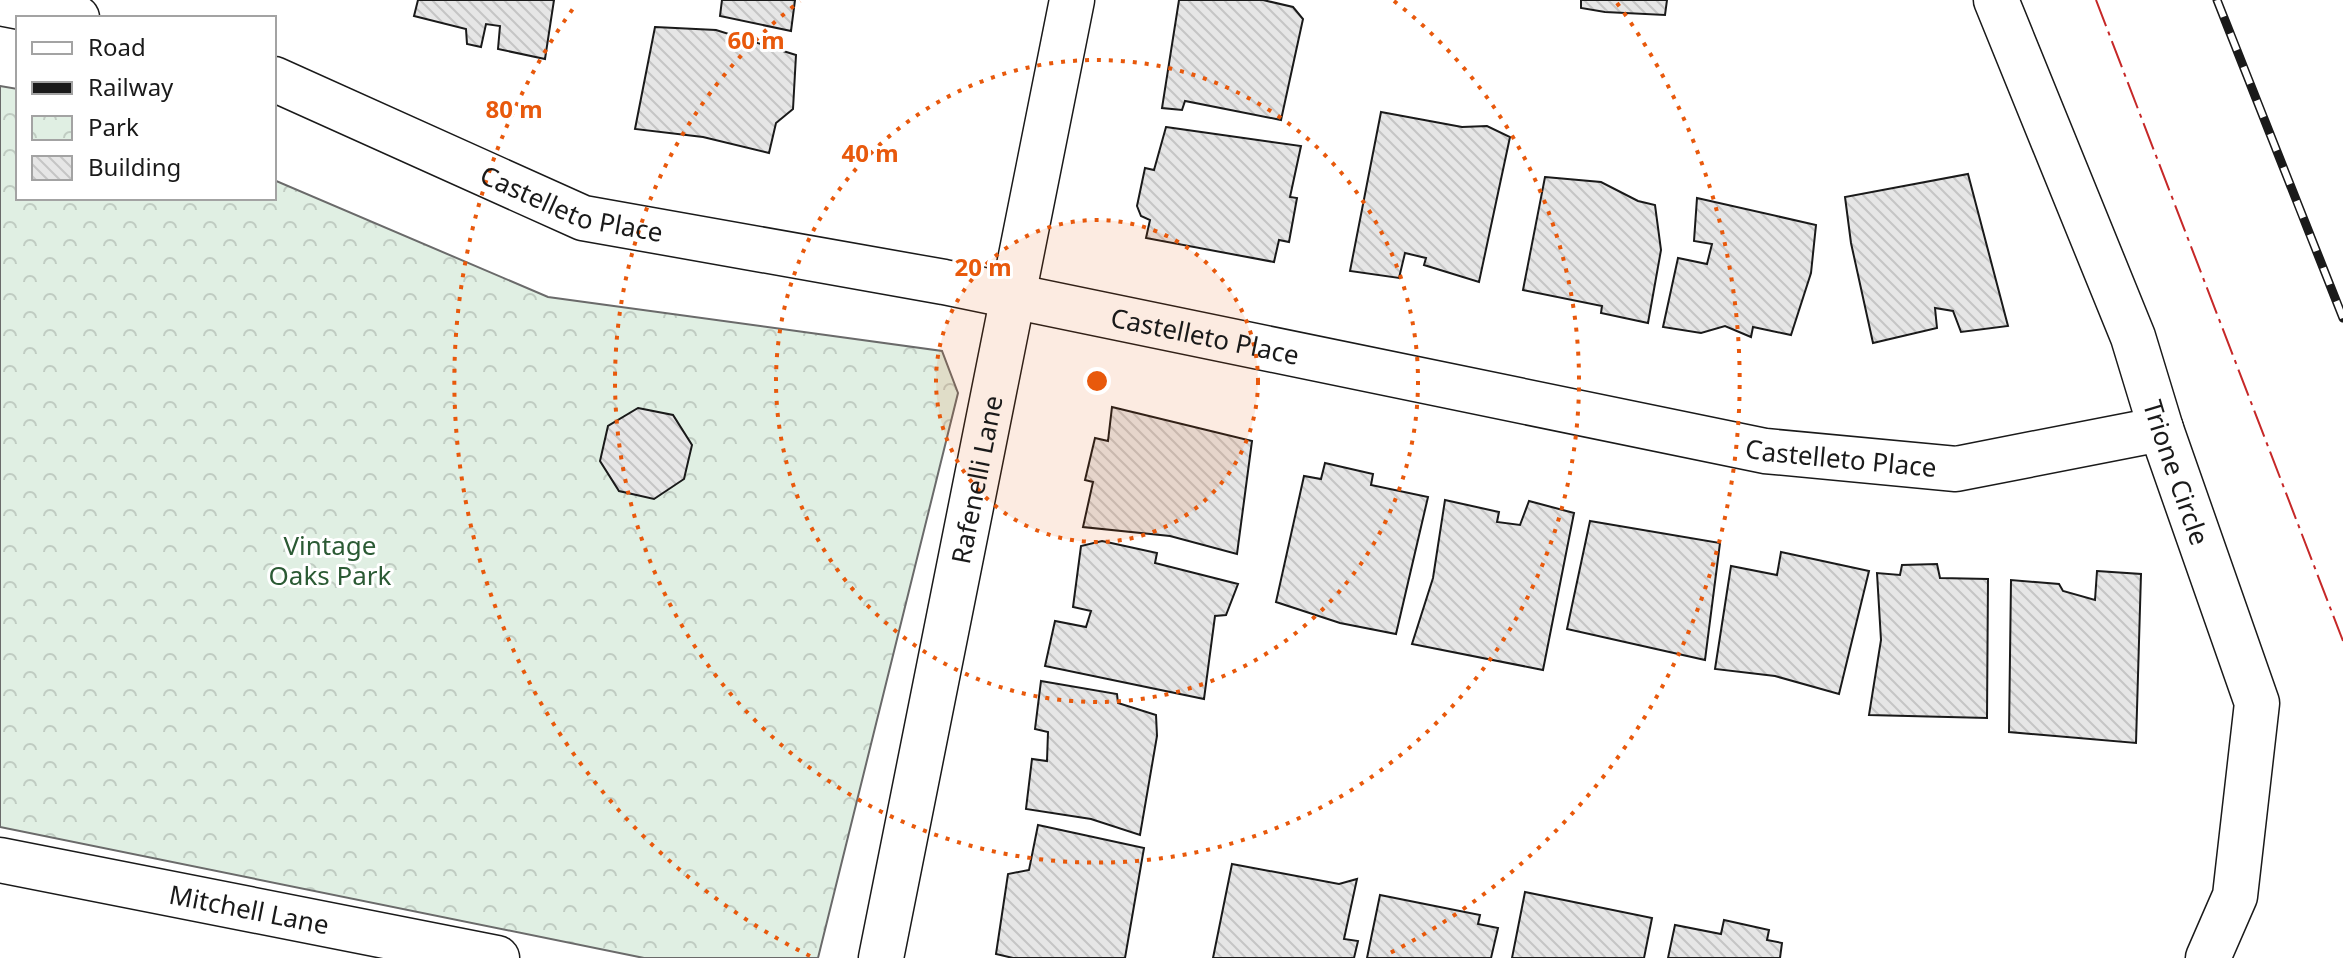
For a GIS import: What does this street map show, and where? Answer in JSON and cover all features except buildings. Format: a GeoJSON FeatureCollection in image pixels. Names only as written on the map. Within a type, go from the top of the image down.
{"type":"FeatureCollection","features":[{"type":"Feature","properties":{"kind":"street","name":"Rafenelli Lane"},"geometry":{"type":"LineString","coordinates":[[881,958],[1072,0]]}},
{"type":"Feature","properties":{"kind":"street","name":"Trione Circle"},"geometry":{"type":"LineString","coordinates":[[1996,0],[2133,337],[2161,429],[2257,703],[2235,896],[2208,958]]}},
{"type":"Feature","properties":{"kind":"street"},"geometry":{"type":"LineString","coordinates":[[0,3],[67,16]]}},
{"type":"Feature","properties":{"kind":"street","name":"Castelleto Place"},"geometry":{"type":"LineString","coordinates":[[276,80],[583,218],[1013,296],[1765,451],[1956,469],[2161,429]]}},
{"type":"Feature","properties":{"kind":"street","name":"Mitchell Lane"},"geometry":{"type":"LineString","coordinates":[[0,860],[497,958]]}},
{"type":"Feature","properties":{"kind":"green space","name":"Vintage Oaks Park"},"geometry":{"type":"Polygon","coordinates":[[[0,86],[16,89],[16,200],[276,200],[276,181],[548,297],[942,351],[958,393],[818,958],[644,958],[0,827],[0,86]]]}},
{"type":"Feature","properties":{"kind":"railway"},"geometry":{"type":"LineString","coordinates":[[2217,0],[2343,318]]}},
{"type":"Feature","properties":{"kind":"power"},"geometry":{"type":"LineString","coordinates":[[2096,0],[2343,641]]}}]}
